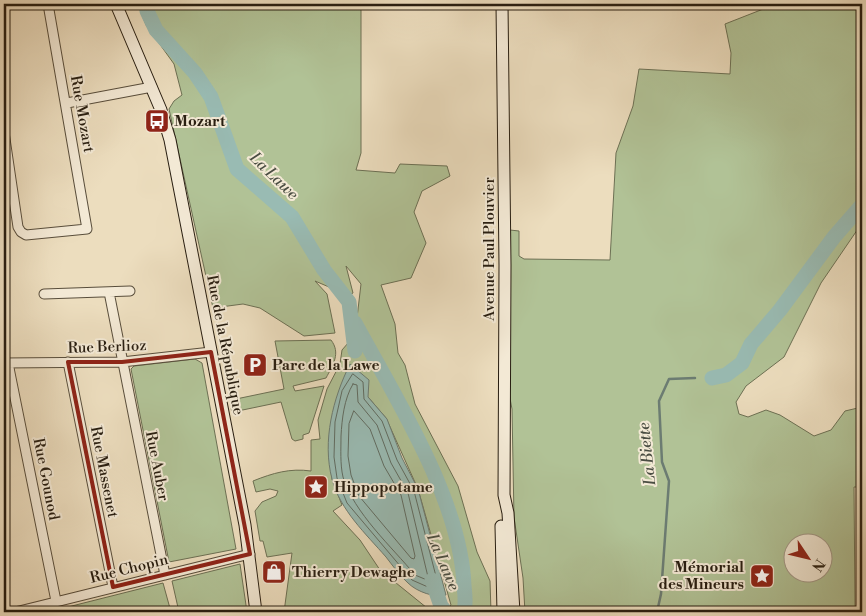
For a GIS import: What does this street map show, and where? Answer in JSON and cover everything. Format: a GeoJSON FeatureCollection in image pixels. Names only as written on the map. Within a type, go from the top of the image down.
{"type":"FeatureCollection","features":[{"type":"Feature","properties":{"kind":"main road","name":"Rue de la République"},"geometry":{"type":"LineString","coordinates":[[116,4],[152,87],[170,140],[250,554],[256,612]]}},
{"type":"Feature","properties":{"kind":"main road","name":"Avenue Paul Plouvier"},"geometry":{"type":"LineString","coordinates":[[502,4],[505,265],[504,495],[508,513],[514,612]]}},
{"type":"Feature","properties":{"kind":"main road","name":"Avenue Paul Plouvier"},"geometry":{"type":"LineString","coordinates":[[503,612],[501,507],[504,495]]}},
{"type":"Feature","properties":{"kind":"street","name":"Rue Mozart"},"geometry":{"type":"LineString","coordinates":[[4,132],[18,227],[21,232],[26,235],[87,229],[48,4]]}},
{"type":"Feature","properties":{"kind":"street"},"geometry":{"type":"LineString","coordinates":[[66,103],[152,87]]}},
{"type":"Feature","properties":{"kind":"street"},"geometry":{"type":"LineString","coordinates":[[44,294],[130,291]]}},
{"type":"Feature","properties":{"kind":"street","name":"Rue Auber"},"geometry":{"type":"LineString","coordinates":[[109,292],[164,575]]}},
{"type":"Feature","properties":{"kind":"street","name":"Rue Berlioz"},"geometry":{"type":"LineString","coordinates":[[6,363],[122,362],[211,352]]}},
{"type":"Feature","properties":{"kind":"street","name":"Rue Massenet"},"geometry":{"type":"LineString","coordinates":[[68,362],[113,587]]}},
{"type":"Feature","properties":{"kind":"street","name":"Rue Gounod"},"geometry":{"type":"LineString","coordinates":[[6,363],[56,601]]}},
{"type":"Feature","properties":{"kind":"street","name":"Rue Chopin"},"geometry":{"type":"LineString","coordinates":[[15,612],[250,554]]}},
{"type":"Feature","properties":{"kind":"highlighted area"},"geometry":{"type":"Polygon","coordinates":[[[211,352],[250,554],[113,587],[68,362],[122,362],[211,352]]]}},
{"type":"Feature","properties":{"kind":"green space"},"geometry":{"type":"Polygon","coordinates":[[[138,4],[361,4],[361,153],[356,170],[395,173],[400,164],[447,166],[450,176],[422,191],[414,212],[426,243],[411,278],[381,285],[395,324],[398,353],[405,365],[415,404],[458,486],[477,552],[490,581],[491,612],[444,612],[451,605],[418,489],[386,418],[368,397],[329,457],[332,479],[342,505],[333,511],[360,540],[380,570],[432,612],[284,612],[292,553],[267,557],[263,541],[260,541],[255,511],[262,502],[276,496],[278,491],[270,489],[256,492],[253,481],[282,472],[296,470],[311,471],[311,440],[320,439],[318,420],[327,389],[340,364],[342,350],[355,335],[361,284],[346,266],[353,293],[340,300],[336,290],[315,281],[327,294],[335,333],[304,336],[260,308],[243,304],[213,308],[169,109],[174,101],[182,95],[174,64],[146,25],[138,4]]]}},
{"type":"Feature","properties":{"kind":"green space"},"geometry":{"type":"Polygon","coordinates":[[[776,4],[862,4],[862,223],[821,283],[784,357],[746,386],[736,402],[739,414],[748,417],[766,410],[780,415],[814,436],[831,430],[845,411],[862,407],[862,487],[854,487],[855,606],[862,606],[862,612],[525,612],[523,578],[514,517],[512,409],[509,393],[510,230],[519,231],[519,256],[524,259],[610,260],[616,153],[633,106],[639,69],[730,74],[731,53],[725,24],[776,4]]]}},
{"type":"Feature","properties":{"kind":"green space"},"geometry":{"type":"Polygon","coordinates":[[[331,340],[336,354],[326,378],[293,386],[295,391],[324,386],[309,433],[303,435],[303,439],[295,441],[292,439],[281,402],[233,412],[231,409],[236,399],[284,389],[275,341],[331,340]]]}},
{"type":"Feature","properties":{"kind":"green space"},"geometry":{"type":"Polygon","coordinates":[[[195,359],[202,363],[236,549],[169,562],[131,369],[134,366],[195,359]]]}},
{"type":"Feature","properties":{"kind":"green space"},"geometry":{"type":"Polygon","coordinates":[[[858,491],[862,491],[862,605],[859,605],[858,491]]]}},
{"type":"Feature","properties":{"kind":"green space"},"geometry":{"type":"Polygon","coordinates":[[[240,564],[247,612],[179,612],[172,581],[240,564]]]}},
{"type":"Feature","properties":{"kind":"green space"},"geometry":{"type":"Polygon","coordinates":[[[163,583],[171,612],[48,612],[163,583]]]}},
{"type":"Feature","properties":{"kind":"water"},"geometry":{"type":"Polygon","coordinates":[[[350,364],[369,380],[368,397],[387,419],[402,458],[418,489],[446,595],[426,594],[405,580],[354,521],[336,490],[329,465],[329,435],[334,405],[350,364]]]}},
{"type":"Feature","properties":{"kind":"waterway","name":"La Lawe"},"geometry":{"type":"LineString","coordinates":[[146,4],[147,11],[156,30],[195,73],[211,97],[237,169],[292,217],[324,270],[349,302],[355,351]]}},
{"type":"Feature","properties":{"kind":"waterway","name":"La Biette"},"geometry":{"type":"LineString","coordinates":[[712,378],[726,375],[742,363],[751,344],[780,310],[834,237],[862,205]]}},
{"type":"Feature","properties":{"kind":"waterway"},"geometry":{"type":"LineString","coordinates":[[355,323],[406,416],[439,485],[460,553],[465,596],[464,612]]}},
{"type":"Feature","properties":{"kind":"waterway","name":"La Biette"},"geometry":{"type":"LineString","coordinates":[[657,612],[661,594],[669,481],[662,462],[659,401],[669,379],[695,378]]}},
{"type":"Feature","properties":{"kind":"waterway","name":"La Lawe"},"geometry":{"type":"LineString","coordinates":[[432,580],[441,606],[446,612]]}},
{"type":"Feature","properties":{"kind":"place","name":"Mozart"},"geometry":{"type":"Point","coordinates":[157,121]}},
{"type":"Feature","properties":{"kind":"place","name":"Parc de la Lawe"},"geometry":{"type":"Point","coordinates":[255,365]}},
{"type":"Feature","properties":{"kind":"place","name":"Hippopotame"},"geometry":{"type":"Point","coordinates":[316,487]}},
{"type":"Feature","properties":{"kind":"place","name":"Thierry Dewaghe"},"geometry":{"type":"Point","coordinates":[274,572]}},
{"type":"Feature","properties":{"kind":"place","name":"Mémorial des Mineurs"},"geometry":{"type":"Point","coordinates":[762,576]}}]}
